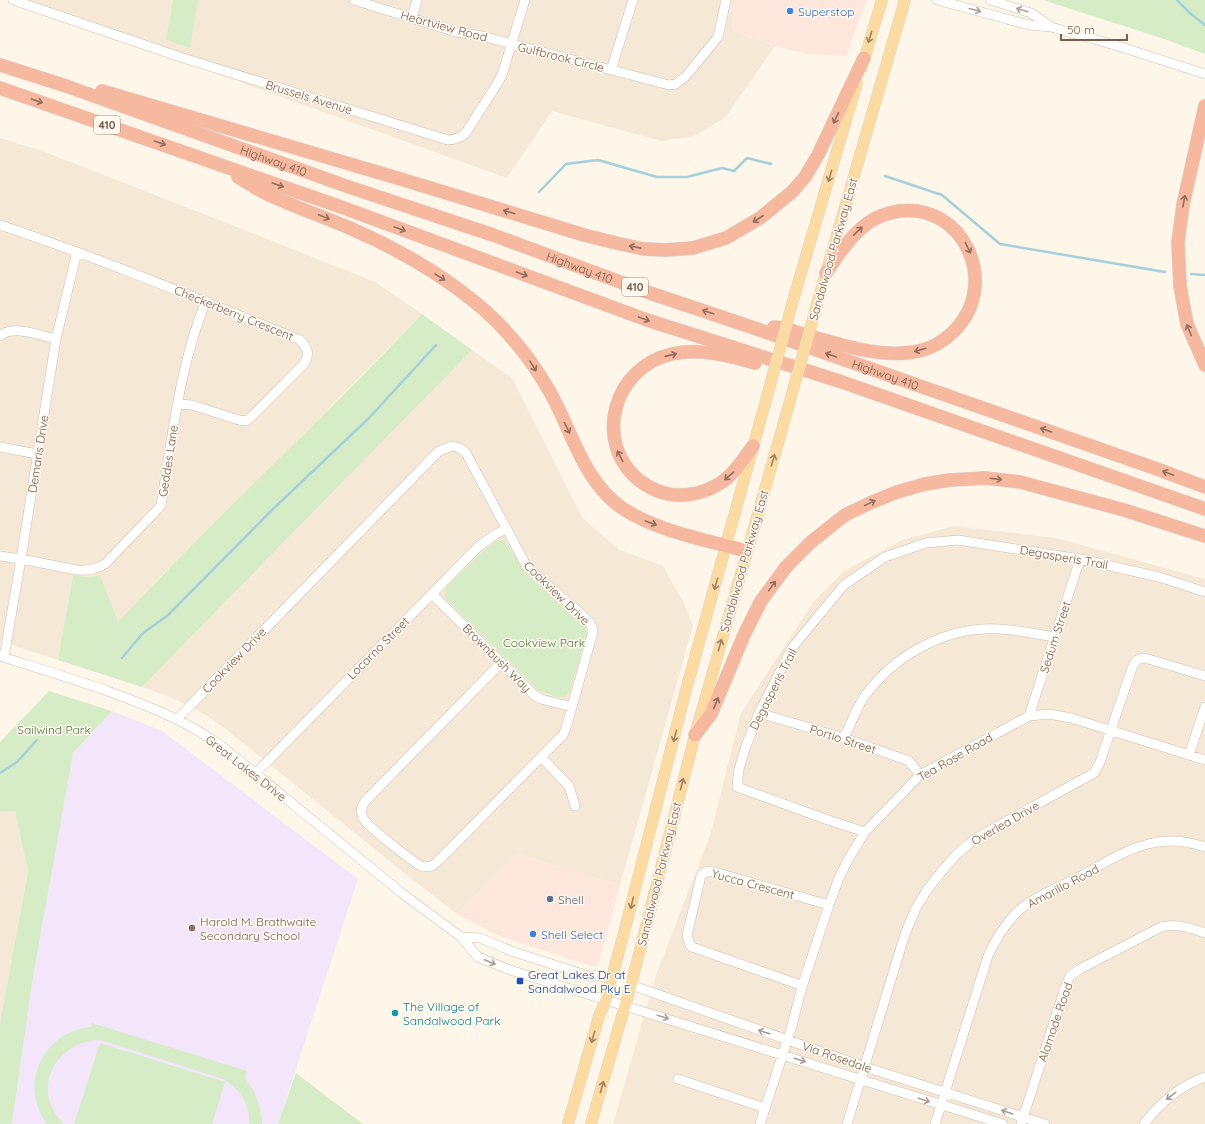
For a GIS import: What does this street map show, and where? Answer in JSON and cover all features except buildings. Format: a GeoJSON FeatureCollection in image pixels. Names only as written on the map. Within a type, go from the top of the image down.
{"type":"FeatureCollection","features":[{"type":"Feature","properties":{"kind":"highway"},"geometry":{"type":"LineString","coordinates":[[66,86],[107,92],[616,243],[644,249],[666,250],[693,248],[726,238],[760,218],[792,192],[805,177],[818,156],[864,58]]}},
{"type":"Feature","properties":{"kind":"highway","name":"Highway 410"},"geometry":{"type":"LineString","coordinates":[[0,65],[66,86],[346,186],[493,235],[650,293],[757,329],[1205,487]]}},
{"type":"Feature","properties":{"kind":"highway","name":"Highway 410"},"geometry":{"type":"LineString","coordinates":[[0,88],[351,210],[647,320],[842,382],[1205,509]]}},
{"type":"Feature","properties":{"kind":"highway"},"geometry":{"type":"LineString","coordinates":[[1205,106],[1183,205],[1178,242],[1180,286],[1187,324],[1205,365]]}},
{"type":"Feature","properties":{"kind":"highway"},"geometry":{"type":"LineString","coordinates":[[215,162],[266,193],[354,230],[410,258],[449,282],[472,300],[503,329],[530,359],[550,393],[586,466],[601,488],[622,508],[643,520],[682,534],[746,551]]}},
{"type":"Feature","properties":{"kind":"highway"},"geometry":{"type":"LineString","coordinates":[[757,329],[777,327],[867,351],[893,354],[914,352],[939,343],[951,334],[962,322],[969,310],[976,285],[973,258],[960,235],[937,218],[924,213],[906,210],[878,216],[869,222],[847,242],[826,273]]}},
{"type":"Feature","properties":{"kind":"highway"},"geometry":{"type":"LineString","coordinates":[[753,446],[734,472],[714,488],[702,493],[687,495],[665,494],[656,491],[634,476],[622,460],[616,448],[614,437],[614,414],[622,391],[636,374],[651,362],[671,354],[695,352],[719,354],[820,382],[842,382]]}},
{"type":"Feature","properties":{"kind":"highway"},"geometry":{"type":"LineString","coordinates":[[695,735],[711,714],[744,636],[761,601],[786,567],[811,542],[845,515],[897,492],[925,484],[950,480],[985,478],[1020,482],[1124,510],[1205,536]]}},
{"type":"Feature","properties":{"kind":"main road","name":"Sandalwood Parkway East"},"geometry":{"type":"LineString","coordinates":[[568,1124],[612,979],[686,690],[727,546],[794,297],[882,0]]}},
{"type":"Feature","properties":{"kind":"main road","name":"Sandalwood Parkway East"},"geometry":{"type":"LineString","coordinates":[[591,1124],[631,985],[695,735],[746,551],[905,0]]}},
{"type":"Feature","properties":{"kind":"street","name":"Brussels Avenue"},"geometry":{"type":"LineString","coordinates":[[13,0],[183,58],[448,140],[458,138],[465,134],[498,84],[525,0]]}},
{"type":"Feature","properties":{"kind":"street","name":"Heartview Road"},"geometry":{"type":"LineString","coordinates":[[354,0],[456,32],[482,36],[512,44]]}},
{"type":"Feature","properties":{"kind":"street"},"geometry":{"type":"LineString","coordinates":[[412,18],[417,0]]}},
{"type":"Feature","properties":{"kind":"street","name":"Gulfbrook Circle"},"geometry":{"type":"LineString","coordinates":[[611,70],[633,0]]}},
{"type":"Feature","properties":{"kind":"street","name":"Gulfbrook Circle"},"geometry":{"type":"LineString","coordinates":[[512,44],[669,85],[682,80],[707,53],[718,37],[726,0]]}},
{"type":"Feature","properties":{"kind":"street"},"geometry":{"type":"LineString","coordinates":[[937,0],[1029,25],[1051,27],[1118,46],[1205,74]]}},
{"type":"Feature","properties":{"kind":"street"},"geometry":{"type":"LineString","coordinates":[[990,0],[1031,13],[1051,27]]}},
{"type":"Feature","properties":{"kind":"street","name":"Checkerberry Crescent"},"geometry":{"type":"LineString","coordinates":[[0,225],[42,239],[206,301],[300,340],[308,351],[308,357],[304,364],[252,416],[246,420],[239,420],[192,405],[178,404]]}},
{"type":"Feature","properties":{"kind":"street","name":"Demaris Drive"},"geometry":{"type":"LineString","coordinates":[[2,656],[22,559],[37,454],[56,339],[77,252]]}},
{"type":"Feature","properties":{"kind":"street","name":"Geddes Lane"},"geometry":{"type":"LineString","coordinates":[[0,556],[86,571],[95,569],[105,564],[161,504],[188,354],[197,322],[206,301]]}},
{"type":"Feature","properties":{"kind":"street"},"geometry":{"type":"LineString","coordinates":[[0,336],[5,332],[15,330],[56,339]]}},
{"type":"Feature","properties":{"kind":"street","name":"Cookview Drive"},"geometry":{"type":"LineString","coordinates":[[177,719],[442,449],[452,446],[460,448],[466,453],[527,567],[589,621],[593,632],[563,735],[432,866],[423,867],[364,819],[362,809],[366,800],[501,663]]}},
{"type":"Feature","properties":{"kind":"street"},"geometry":{"type":"LineString","coordinates":[[0,447],[37,454]]}},
{"type":"Feature","properties":{"kind":"street","name":"Locarno Street"},"geometry":{"type":"LineString","coordinates":[[255,774],[479,546],[506,529]]}},
{"type":"Feature","properties":{"kind":"street","name":"Degasperis Trail"},"geometry":{"type":"LineString","coordinates":[[865,832],[737,787],[739,769],[759,713],[792,648],[844,585],[885,557],[926,543],[958,540],[1080,558],[1158,577],[1205,592]]}},
{"type":"Feature","properties":{"kind":"street","name":"Sedum Street"},"geometry":{"type":"LineString","coordinates":[[1029,716],[1080,558]]}},
{"type":"Feature","properties":{"kind":"street","name":"Brownbush Way"},"geometry":{"type":"LineString","coordinates":[[432,594],[534,695],[541,699],[572,707]]}},
{"type":"Feature","properties":{"kind":"street"},"geometry":{"type":"LineString","coordinates":[[844,738],[864,698],[882,674],[908,654],[941,637],[972,630],[1000,629],[1054,637]]}},
{"type":"Feature","properties":{"kind":"street","name":"Great Lakes Drive"},"geometry":{"type":"LineString","coordinates":[[2,656],[147,705],[177,719],[210,738],[403,894],[461,936],[478,957],[510,970],[625,1006]]}},
{"type":"Feature","properties":{"kind":"street","name":"Overlea Drive"},"geometry":{"type":"LineString","coordinates":[[847,1124],[862,1079],[905,934],[916,908],[942,870],[976,838],[1094,773],[1100,762],[1134,662],[1139,658],[1145,658],[1205,676]]}},
{"type":"Feature","properties":{"kind":"street"},"geometry":{"type":"LineString","coordinates":[[1189,755],[1205,707]]}},
{"type":"Feature","properties":{"kind":"street","name":"Portio Street"},"geometry":{"type":"LineString","coordinates":[[759,713],[844,738],[909,761],[920,775]]}},
{"type":"Feature","properties":{"kind":"street","name":"Tea Rose Road"},"geometry":{"type":"LineString","coordinates":[[760,1124],[788,1040],[803,986],[829,905],[839,878],[865,832],[920,775],[1029,716],[1049,714],[1071,718],[1205,760]]}},
{"type":"Feature","properties":{"kind":"street"},"geometry":{"type":"LineString","coordinates":[[541,758],[569,786],[575,806]]}},
{"type":"Feature","properties":{"kind":"street","name":"Amarillo Road"},"geometry":{"type":"LineString","coordinates":[[935,1124],[988,956],[1000,933],[1017,913],[1030,902],[1121,855],[1138,848],[1157,842],[1194,844],[1205,847]]}},
{"type":"Feature","properties":{"kind":"street","name":"Yucca Crescent"},"geometry":{"type":"LineString","coordinates":[[803,986],[692,948],[686,935],[701,876],[705,872],[711,870],[829,905]]}},
{"type":"Feature","properties":{"kind":"street","name":"Alamode Road"},"geometry":{"type":"LineString","coordinates":[[1022,1121],[1070,976],[1080,969],[1161,927],[1172,924],[1205,933]]}},
{"type":"Feature","properties":{"kind":"street","name":"Great Lakes Drive"},"geometry":{"type":"LineString","coordinates":[[461,936],[480,938],[514,952],[592,977],[597,975],[612,979]]}},
{"type":"Feature","properties":{"kind":"street","name":"Via Rosedale"},"geometry":{"type":"LineString","coordinates":[[612,979],[865,1067],[946,1092],[1022,1121],[1045,1124]]}},
{"type":"Feature","properties":{"kind":"street","name":"Via Rosedale"},"geometry":{"type":"LineString","coordinates":[[625,1006],[862,1079],[941,1106],[1003,1124]]}},
{"type":"Feature","properties":{"kind":"street"},"geometry":{"type":"LineString","coordinates":[[1144,1124],[1158,1106],[1171,1095],[1184,1086],[1205,1077]]}},
{"type":"Feature","properties":{"kind":"street"},"geometry":{"type":"LineString","coordinates":[[678,1079],[765,1108]]}},
{"type":"Feature","properties":{"kind":"shaded area"},"geometry":{"type":"Polygon","coordinates":[[[12,0],[734,0],[732,30],[775,46],[725,118],[694,136],[661,141],[552,111],[507,178],[12,0]]]}},
{"type":"Feature","properties":{"kind":"shaded area"},"geometry":{"type":"Polygon","coordinates":[[[734,0],[867,0],[846,56],[807,54],[775,46],[732,30],[734,0]]]}},
{"type":"Feature","properties":{"kind":"shaded area"},"geometry":{"type":"Polygon","coordinates":[[[0,138],[45,152],[375,282],[422,314],[159,578],[118,623],[100,575],[87,577],[73,575],[58,660],[0,641],[0,138]]]}},
{"type":"Feature","properties":{"kind":"shaded area"},"geometry":{"type":"Polygon","coordinates":[[[472,350],[512,378],[582,517],[618,549],[663,566],[683,601],[693,626],[620,885],[518,854],[457,914],[227,730],[206,715],[177,700],[142,687],[472,350]]]}},
{"type":"Feature","properties":{"kind":"shaded area"},"geometry":{"type":"Polygon","coordinates":[[[954,526],[1056,538],[1205,579],[1205,1124],[613,1124],[655,978],[711,833],[741,713],[814,601],[844,571],[902,540],[954,526]]]}},
{"type":"Feature","properties":{"kind":"shaded area","name":"Harold M. Brathwaite Secondary School"},"geometry":{"type":"Polygon","coordinates":[[[112,711],[162,731],[358,879],[278,1124],[12,1124],[33,977],[73,752],[112,711]]]}},
{"type":"Feature","properties":{"kind":"shaded area"},"geometry":{"type":"Polygon","coordinates":[[[0,811],[15,811],[28,872],[0,1023],[0,811]]]}},
{"type":"Feature","properties":{"kind":"shaded area"},"geometry":{"type":"Polygon","coordinates":[[[518,854],[620,885],[598,966],[591,966],[499,936],[457,914],[518,854]]]}},
{"type":"Feature","properties":{"kind":"green space"},"geometry":{"type":"Polygon","coordinates":[[[173,0],[198,0],[190,48],[166,40],[173,0]]]}},
{"type":"Feature","properties":{"kind":"green space"},"geometry":{"type":"Polygon","coordinates":[[[1043,0],[1205,0],[1205,54],[1164,39],[1043,0]]]}},
{"type":"Feature","properties":{"kind":"green space"},"geometry":{"type":"Polygon","coordinates":[[[422,314],[472,350],[142,687],[58,660],[73,575],[87,577],[100,575],[118,622],[193,544],[347,392],[422,314]]]}},
{"type":"Feature","properties":{"kind":"green space","name":"Cookview Park"},"geometry":{"type":"Polygon","coordinates":[[[497,540],[504,541],[526,574],[585,627],[587,634],[570,691],[564,697],[557,697],[538,690],[445,598],[445,590],[448,585],[482,552],[497,540]]]}},
{"type":"Feature","properties":{"kind":"green space","name":"Sailwind Park"},"geometry":{"type":"Polygon","coordinates":[[[49,691],[112,711],[73,753],[33,977],[12,1124],[0,1124],[0,1023],[28,872],[15,811],[0,811],[0,742],[49,691]]]}},
{"type":"Feature","properties":{"kind":"green space"},"geometry":{"type":"Polygon","coordinates":[[[92,1023],[247,1071],[245,1078],[257,1100],[262,1124],[249,1124],[248,1110],[243,1098],[234,1087],[223,1079],[101,1040],[85,1042],[71,1048],[60,1058],[52,1070],[48,1083],[49,1097],[54,1111],[64,1124],[47,1124],[39,1109],[35,1093],[36,1077],[40,1062],[48,1049],[60,1038],[74,1031],[91,1027],[92,1023]]]}},
{"type":"Feature","properties":{"kind":"green space"},"geometry":{"type":"Polygon","coordinates":[[[100,1043],[225,1082],[212,1124],[74,1124],[100,1043]]]}},
{"type":"Feature","properties":{"kind":"green space"},"geometry":{"type":"Polygon","coordinates":[[[296,1073],[363,1124],[278,1124],[296,1073]]]}},
{"type":"Feature","properties":{"kind":"waterway"},"geometry":{"type":"LineString","coordinates":[[1177,0],[1205,25]]}},
{"type":"Feature","properties":{"kind":"waterway"},"geometry":{"type":"LineString","coordinates":[[539,192],[566,164],[598,160],[657,177],[687,177],[722,168],[734,171],[747,158],[771,164]]}},
{"type":"Feature","properties":{"kind":"waterway"},"geometry":{"type":"LineString","coordinates":[[885,176],[942,195],[1000,244],[1165,272]]}},
{"type":"Feature","properties":{"kind":"waterway"},"geometry":{"type":"LineString","coordinates":[[1191,274],[1205,275]]}},
{"type":"Feature","properties":{"kind":"waterway"},"geometry":{"type":"LineString","coordinates":[[122,658],[143,633],[167,616],[272,510],[369,418],[436,345]]}},
{"type":"Feature","properties":{"kind":"waterway"},"geometry":{"type":"LineString","coordinates":[[0,773],[17,762],[37,740]]}},
{"type":"Feature","properties":{"kind":"place","name":"Superstop"},"geometry":{"type":"Point","coordinates":[790,11]}},
{"type":"Feature","properties":{"kind":"place","name":"Shell"},"geometry":{"type":"Point","coordinates":[550,899]}},
{"type":"Feature","properties":{"kind":"place","name":"Harold M. Brathwaite Secondary School"},"geometry":{"type":"Point","coordinates":[192,928]}},
{"type":"Feature","properties":{"kind":"place","name":"Shell Select"},"geometry":{"type":"Point","coordinates":[533,934]}},
{"type":"Feature","properties":{"kind":"place","name":"Great Lakes Dr at Sandalwood Pky E"},"geometry":{"type":"Point","coordinates":[520,981]}},
{"type":"Feature","properties":{"kind":"place","name":"The Village of Sandalwood Park"},"geometry":{"type":"Point","coordinates":[395,1013]}}]}
